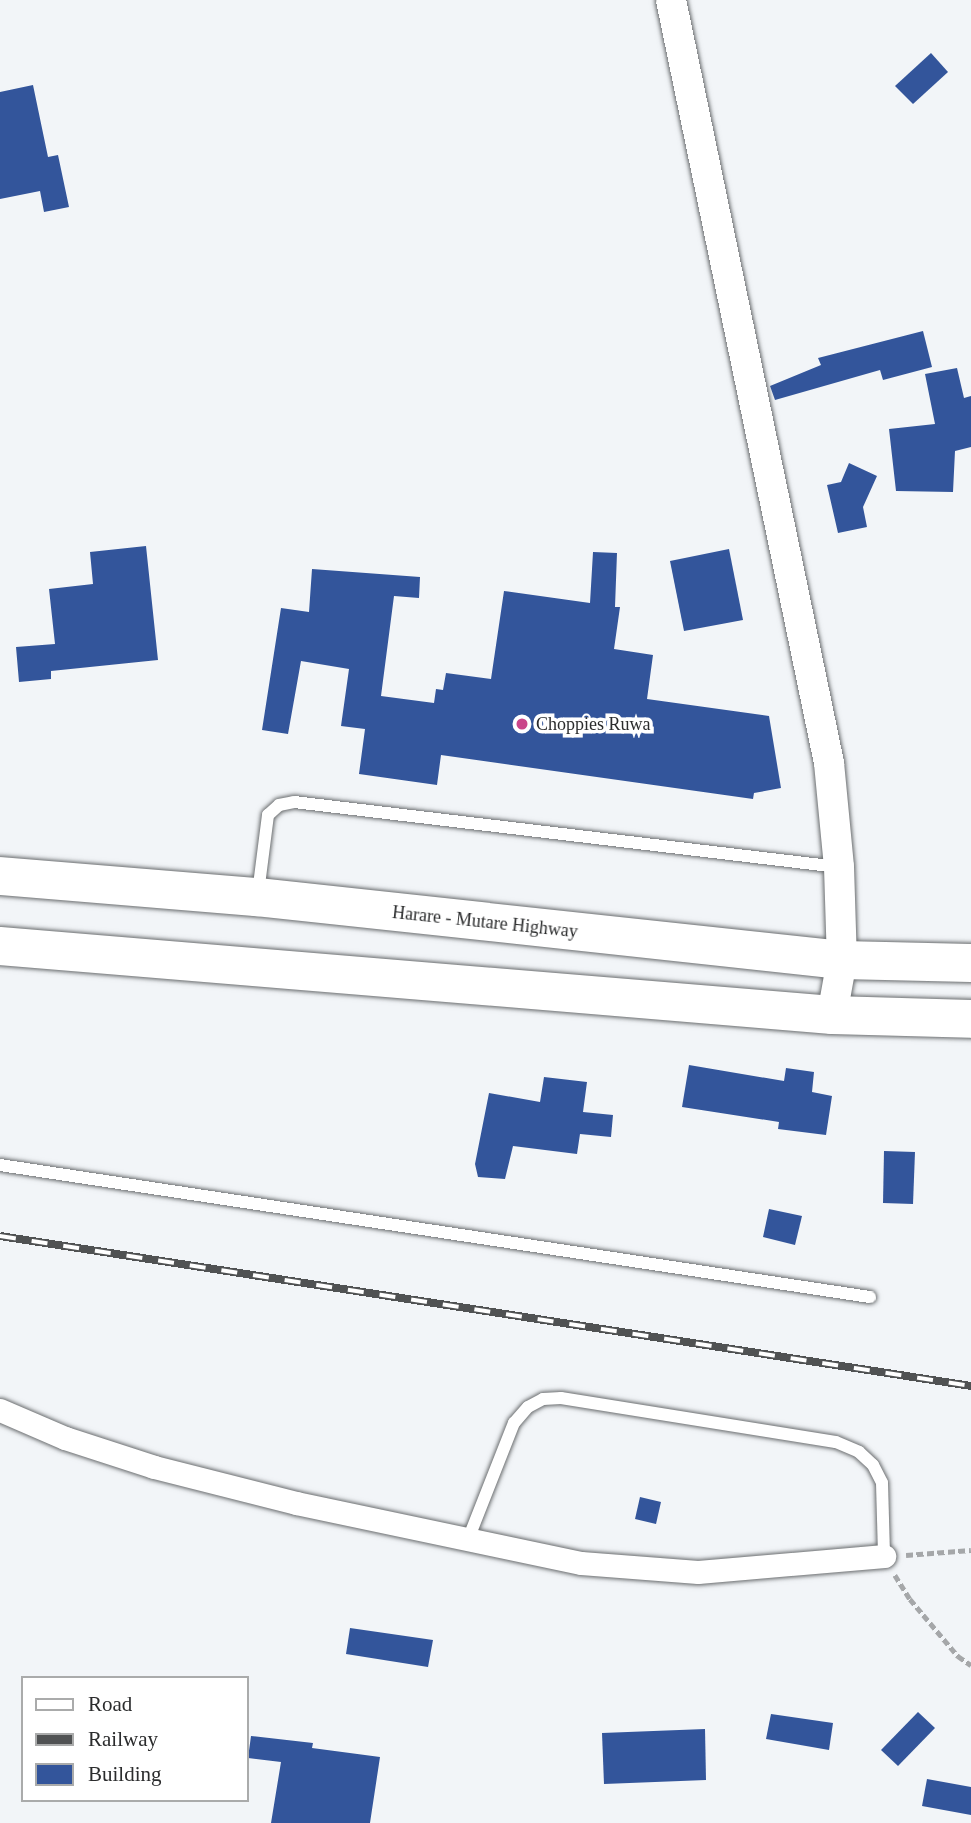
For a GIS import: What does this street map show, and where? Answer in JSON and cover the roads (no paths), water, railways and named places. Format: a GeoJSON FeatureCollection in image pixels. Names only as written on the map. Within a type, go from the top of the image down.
{"type":"FeatureCollection","features":[{"type":"Feature","properties":{"kind":"highway","name":"Harare - Mutare Highway"},"geometry":{"type":"LineString","coordinates":[[0,876],[257,897],[842,960],[971,963]]}},
{"type":"Feature","properties":{"kind":"highway"},"geometry":{"type":"LineString","coordinates":[[0,946],[832,1015],[971,1019]]}},
{"type":"Feature","properties":{"kind":"street"},"geometry":{"type":"LineString","coordinates":[[671,0],[829,764],[839,867],[842,960],[832,1015]]}},
{"type":"Feature","properties":{"kind":"street"},"geometry":{"type":"LineString","coordinates":[[0,1410],[65,1438],[155,1467],[296,1503],[468,1537],[581,1563],[698,1572],[884,1556]]}},
{"type":"Feature","properties":{"kind":"lane"},"geometry":{"type":"LineString","coordinates":[[257,897],[268,816],[279,805],[294,802],[839,867]]}},
{"type":"Feature","properties":{"kind":"lane"},"geometry":{"type":"LineString","coordinates":[[0,1165],[870,1297]]}},
{"type":"Feature","properties":{"kind":"lane"},"geometry":{"type":"LineString","coordinates":[[468,1537],[514,1423],[528,1407],[543,1399],[561,1398],[836,1443],[859,1452],[873,1465],[882,1483],[884,1556]]}},
{"type":"Feature","properties":{"kind":"railway"},"geometry":{"type":"LineString","coordinates":[[0,1236],[971,1386]]}},
{"type":"Feature","properties":{"kind":"place","name":"Choppies Ruwa"},"geometry":{"type":"Point","coordinates":[522,724]}}]}
